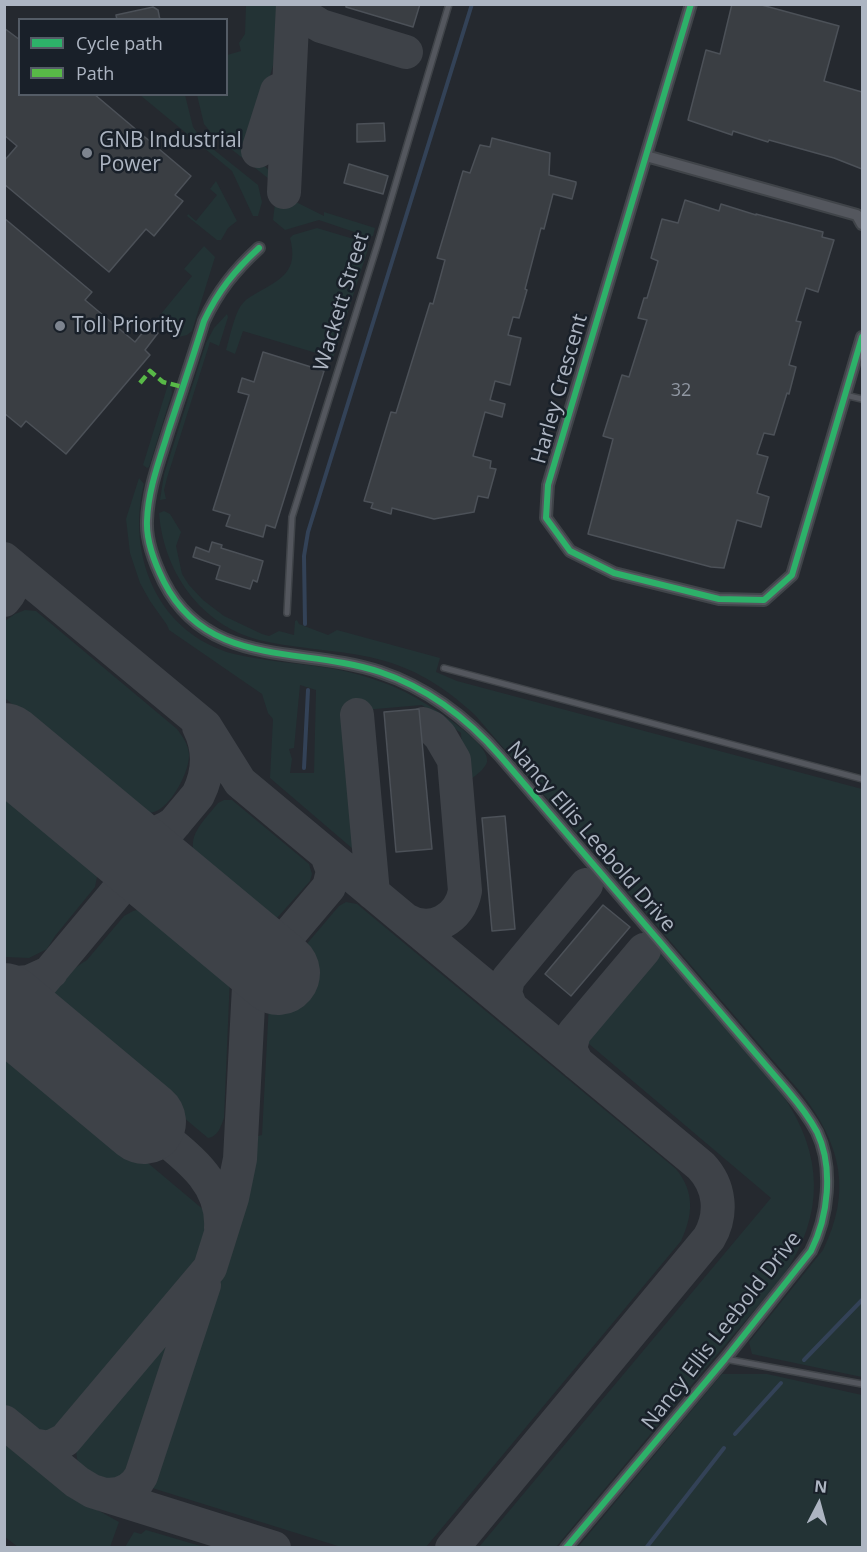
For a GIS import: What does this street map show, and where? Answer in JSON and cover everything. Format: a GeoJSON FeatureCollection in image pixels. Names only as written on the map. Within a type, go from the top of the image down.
{"type":"FeatureCollection","features":[{"type":"Feature","properties":{"kind":"street","name":"Harley Crescent"},"geometry":{"type":"LineString","coordinates":[[691,4],[548,485],[546,518],[570,551],[614,573],[719,598],[764,600],[792,575],[862,337]]}},
{"type":"Feature","properties":{"kind":"street"},"geometry":{"type":"LineString","coordinates":[[646,156],[856,215],[862,224]]}},
{"type":"Feature","properties":{"kind":"street","name":"Nancy Ellis Leebold Drive"},"geometry":{"type":"LineString","coordinates":[[259,248],[236,269],[213,301],[204,321],[150,493],[148,535],[157,565],[169,591],[186,614],[218,637],[255,650],[339,662],[378,671],[430,695],[471,726],[509,766],[800,1106],[817,1132],[823,1155],[827,1189],[823,1221],[817,1238],[802,1264],[566,1548]]}},
{"type":"Feature","properties":{"kind":"lane","name":"Wackett Street"},"geometry":{"type":"LineString","coordinates":[[287,613],[292,517],[381,233],[449,4]]}},
{"type":"Feature","properties":{"kind":"lane"},"geometry":{"type":"LineString","coordinates":[[845,395],[862,399]]}},
{"type":"Feature","properties":{"kind":"lane"},"geometry":{"type":"LineString","coordinates":[[444,668],[862,779]]}},
{"type":"Feature","properties":{"kind":"lane"},"geometry":{"type":"LineString","coordinates":[[725,1359],[862,1384]]}},
{"type":"Feature","properties":{"kind":"shaded area"},"geometry":{"type":"Polygon","coordinates":[[[246,5],[282,5],[278,49],[247,153],[275,176],[282,195],[324,216],[324,212],[375,228],[373,236],[369,237],[319,220],[285,230],[273,220],[276,195],[269,179],[211,133],[204,124],[197,96],[228,96],[228,55],[241,51],[239,43],[245,34],[246,5]]]}},
{"type":"Feature","properties":{"kind":"shaded area"},"geometry":{"type":"Polygon","coordinates":[[[141,96],[185,96],[193,127],[203,141],[258,185],[262,202],[258,216],[253,216],[232,171],[141,96]]]}},
{"type":"Feature","properties":{"kind":"shaded area"},"geometry":{"type":"Polygon","coordinates":[[[216,181],[237,221],[228,228],[221,240],[217,240],[187,216],[188,214],[196,221],[217,195],[210,189],[216,181]]]}},
{"type":"Feature","properties":{"kind":"shaded area"},"geometry":{"type":"Polygon","coordinates":[[[317,228],[367,243],[369,246],[333,358],[243,331],[235,354],[226,350],[235,317],[241,306],[280,279],[290,267],[292,250],[290,238],[317,228]]]}},
{"type":"Feature","properties":{"kind":"shaded area"},"geometry":{"type":"Polygon","coordinates":[[[204,246],[215,257],[192,331],[179,337],[156,320],[192,276],[184,269],[204,246]]]}},
{"type":"Feature","properties":{"kind":"shaded area"},"geometry":{"type":"Polygon","coordinates":[[[227,314],[219,346],[210,342],[167,478],[164,490],[166,499],[160,500],[164,474],[206,343],[214,328],[227,314]]]}},
{"type":"Feature","properties":{"kind":"shaded area"},"geometry":{"type":"Polygon","coordinates":[[[170,378],[172,393],[147,468],[143,465],[170,378]]]}},
{"type":"Feature","properties":{"kind":"shaded area"},"geometry":{"type":"Polygon","coordinates":[[[139,478],[144,484],[140,511],[140,538],[145,564],[154,588],[167,610],[185,629],[208,644],[234,654],[345,671],[398,688],[467,733],[486,754],[487,762],[484,767],[471,779],[463,770],[461,733],[422,705],[352,711],[363,847],[353,849],[270,778],[273,719],[268,713],[262,694],[169,630],[140,583],[130,553],[126,519],[139,478]],[[300,685],[294,748],[289,749],[292,759],[290,773],[314,773],[316,690],[300,685]]]}},
{"type":"Feature","properties":{"kind":"shaded area"},"geometry":{"type":"Polygon","coordinates":[[[164,511],[170,514],[181,532],[176,546],[182,574],[189,585],[203,600],[224,616],[262,634],[269,636],[279,631],[294,635],[297,620],[299,624],[328,635],[337,630],[440,658],[436,672],[457,681],[862,789],[862,1377],[752,1354],[749,1342],[823,1250],[837,1208],[838,1169],[833,1150],[826,1132],[802,1094],[475,715],[433,683],[398,665],[356,655],[268,642],[245,636],[225,626],[207,613],[179,578],[169,558],[163,536],[159,513],[164,511]]]}},
{"type":"Feature","properties":{"kind":"shaded area"},"geometry":{"type":"Polygon","coordinates":[[[25,610],[36,611],[177,729],[186,744],[189,754],[188,761],[178,788],[160,809],[147,813],[127,805],[5,698],[5,621],[25,610]]]}},
{"type":"Feature","properties":{"kind":"shaded area"},"geometry":{"type":"Polygon","coordinates":[[[5,786],[90,859],[98,872],[95,887],[47,949],[29,958],[5,957],[5,786]]]}},
{"type":"Feature","properties":{"kind":"shaded area"},"geometry":{"type":"Polygon","coordinates":[[[232,800],[309,864],[312,874],[310,881],[277,918],[267,918],[197,860],[193,844],[197,830],[218,803],[232,800]]]}},
{"type":"Feature","properties":{"kind":"shaded area"},"geometry":{"type":"Polygon","coordinates":[[[346,902],[357,904],[676,1169],[689,1195],[690,1213],[681,1241],[426,1547],[341,1547],[149,1487],[255,1161],[258,1136],[262,1135],[269,1003],[274,1006],[311,965],[299,953],[339,906],[346,902]]]}},
{"type":"Feature","properties":{"kind":"shaded area"},"geometry":{"type":"Polygon","coordinates":[[[140,909],[155,914],[230,976],[224,1118],[219,1131],[208,1138],[50,1005],[50,995],[70,971],[87,960],[124,916],[140,909]]]}},
{"type":"Feature","properties":{"kind":"shaded area"},"geometry":{"type":"Polygon","coordinates":[[[654,946],[782,1094],[796,1117],[812,1162],[814,1185],[812,1208],[806,1230],[797,1253],[783,1276],[556,1547],[479,1547],[771,1198],[582,1038],[583,1030],[654,946]]]}},
{"type":"Feature","properties":{"kind":"shaded area"},"geometry":{"type":"Polygon","coordinates":[[[12,1049],[211,1216],[210,1237],[204,1255],[64,1425],[47,1433],[31,1426],[5,1404],[4,1053],[12,1049]]]}},
{"type":"Feature","properties":{"kind":"shaded area"},"geometry":{"type":"Polygon","coordinates":[[[181,1318],[183,1319],[134,1470],[113,1481],[92,1477],[78,1461],[76,1451],[80,1439],[181,1318]]]}},
{"type":"Feature","properties":{"kind":"shaded area"},"geometry":{"type":"Polygon","coordinates":[[[722,1374],[767,1374],[862,1395],[862,1547],[578,1547],[722,1374]]]}},
{"type":"Feature","properties":{"kind":"shaded area"},"geometry":{"type":"Polygon","coordinates":[[[4,1440],[74,1497],[119,1522],[110,1547],[18,1547],[5,1537],[4,1440]]]}},
{"type":"Feature","properties":{"kind":"shaded area"},"geometry":{"type":"Polygon","coordinates":[[[146,1530],[204,1547],[125,1547],[134,1532],[141,1534],[146,1530]]]}},
{"type":"Feature","properties":{"kind":"building"},"geometry":{"type":"Polygon","coordinates":[[[346,4],[420,4],[413,27],[346,7],[346,4]]]}},
{"type":"Feature","properties":{"kind":"building"},"geometry":{"type":"Polygon","coordinates":[[[732,4],[758,4],[839,26],[824,81],[862,92],[862,169],[834,158],[733,131],[732,135],[688,120],[706,50],[720,54],[732,4]]]}},
{"type":"Feature","properties":{"kind":"building"},"geometry":{"type":"Polygon","coordinates":[[[153,7],[158,10],[160,18],[117,18],[116,15],[153,7]]]}},
{"type":"Feature","properties":{"kind":"building","name":"GNB Industrial Power"},"geometry":{"type":"Polygon","coordinates":[[[4,28],[18,38],[18,96],[96,96],[191,176],[175,195],[183,201],[154,236],[146,229],[109,272],[4,184],[4,161],[17,146],[4,135],[4,28]]]}},
{"type":"Feature","properties":{"kind":"building"},"geometry":{"type":"Polygon","coordinates":[[[384,123],[385,141],[357,142],[357,124],[384,123]]]}},
{"type":"Feature","properties":{"kind":"building"},"geometry":{"type":"Polygon","coordinates":[[[492,138],[550,153],[549,175],[576,182],[572,199],[553,194],[544,229],[541,228],[519,318],[513,317],[508,335],[521,338],[510,385],[495,381],[490,400],[505,404],[502,417],[485,412],[473,456],[491,461],[490,468],[496,469],[488,498],[478,496],[474,512],[434,519],[392,508],[391,514],[371,508],[373,503],[364,501],[391,412],[396,413],[430,303],[433,304],[445,260],[437,258],[463,171],[470,173],[480,145],[490,147],[492,138]]]}},
{"type":"Feature","properties":{"kind":"building"},"geometry":{"type":"Polygon","coordinates":[[[349,164],[388,176],[383,194],[344,183],[349,164]]]}},
{"type":"Feature","properties":{"kind":"building"},"geometry":{"type":"Polygon","coordinates":[[[685,200],[719,211],[721,204],[823,232],[822,237],[834,240],[818,292],[806,288],[796,321],[801,322],[789,365],[796,367],[789,394],[787,393],[774,435],[764,433],[757,454],[768,457],[757,493],[769,497],[761,527],[737,520],[724,568],[711,567],[588,534],[613,439],[603,436],[622,375],[629,377],[647,320],[638,318],[644,298],[647,298],[658,261],[651,258],[662,219],[678,223],[685,200]]]}},
{"type":"Feature","properties":{"kind":"building","name":"Toll Priority"},"geometry":{"type":"Polygon","coordinates":[[[4,218],[92,292],[85,300],[135,342],[148,326],[158,333],[145,350],[150,355],[66,454],[26,421],[21,427],[4,413],[4,218]]]}},
{"type":"Feature","properties":{"kind":"building"},"geometry":{"type":"Polygon","coordinates":[[[263,352],[324,371],[275,528],[266,525],[263,537],[226,526],[230,515],[213,510],[249,395],[238,392],[242,378],[254,382],[263,352]]]}},
{"type":"Feature","properties":{"kind":"building"},"geometry":{"type":"Polygon","coordinates":[[[212,542],[222,545],[221,548],[263,561],[257,582],[253,580],[250,589],[216,579],[220,566],[193,557],[196,547],[209,552],[212,542]]]}},
{"type":"Feature","properties":{"kind":"building"},"geometry":{"type":"Polygon","coordinates":[[[419,709],[432,849],[396,852],[384,712],[419,709]]]}},
{"type":"Feature","properties":{"kind":"building"},"geometry":{"type":"Polygon","coordinates":[[[505,816],[515,929],[492,931],[482,818],[505,816]]]}},
{"type":"Feature","properties":{"kind":"building"},"geometry":{"type":"Polygon","coordinates":[[[603,905],[630,927],[571,996],[545,974],[603,905]]]}},
{"type":"Feature","properties":{"kind":"waterway"},"geometry":{"type":"LineString","coordinates":[[305,624],[304,556],[308,532],[472,4]]}},
{"type":"Feature","properties":{"kind":"waterway"},"geometry":{"type":"LineString","coordinates":[[304,768],[308,690]]}},
{"type":"Feature","properties":{"kind":"waterway"},"geometry":{"type":"LineString","coordinates":[[804,1360],[862,1300]]}},
{"type":"Feature","properties":{"kind":"waterway"},"geometry":{"type":"LineString","coordinates":[[735,1434],[781,1383]]}},
{"type":"Feature","properties":{"kind":"waterway"},"geometry":{"type":"LineString","coordinates":[[646,1548],[724,1448]]}},
{"type":"Feature","properties":{"kind":"taxiway"},"geometry":{"type":"LineString","coordinates":[[284,192],[293,4]]}},
{"type":"Feature","properties":{"kind":"taxiway"},"geometry":{"type":"LineString","coordinates":[[293,9],[321,26],[406,52]]}},
{"type":"Feature","properties":{"kind":"taxiway"},"geometry":{"type":"LineString","coordinates":[[258,151],[277,91]]}},
{"type":"Feature","properties":{"kind":"taxiway"},"geometry":{"type":"LineString","coordinates":[[4,559],[205,726],[240,782],[701,1166],[712,1182],[716,1191],[718,1210],[709,1238],[452,1548]]}},
{"type":"Feature","properties":{"kind":"taxiway"},"geometry":{"type":"LineString","coordinates":[[4,560],[13,580],[11,590],[4,600]]}},
{"type":"Feature","properties":{"kind":"taxiway"},"geometry":{"type":"LineString","coordinates":[[357,715],[373,893]]}},
{"type":"Feature","properties":{"kind":"taxiway"},"geometry":{"type":"LineString","coordinates":[[406,920],[425,926],[443,922],[457,909],[465,891],[454,760],[440,736],[432,728],[423,724]]}},
{"type":"Feature","properties":{"kind":"taxiway"},"geometry":{"type":"LineString","coordinates":[[4,1027],[198,795],[202,787],[207,761],[203,735],[199,727]]}},
{"type":"Feature","properties":{"kind":"taxiway"},"geometry":{"type":"LineString","coordinates":[[4,743],[110,830],[128,836],[148,835],[157,833],[175,823]]}},
{"type":"Feature","properties":{"kind":"taxiway"},"geometry":{"type":"LineString","coordinates":[[32,1445],[49,1448],[65,1440],[210,1268],[232,1198],[240,1159],[249,986],[253,977],[329,887],[333,871],[327,855]]}},
{"type":"Feature","properties":{"kind":"taxiway"},"geometry":{"type":"LineString","coordinates":[[511,1008],[505,993],[508,979],[586,885]]}},
{"type":"Feature","properties":{"kind":"taxiway"},"geometry":{"type":"LineString","coordinates":[[577,1063],[570,1049],[574,1033],[644,950]]}},
{"type":"Feature","properties":{"kind":"taxiway"},"geometry":{"type":"LineString","coordinates":[[4,984],[29,982],[51,972]]}},
{"type":"Feature","properties":{"kind":"taxiway"},"geometry":{"type":"LineString","coordinates":[[144,1122],[184,1155],[207,1180],[220,1210],[221,1228]]}},
{"type":"Feature","properties":{"kind":"taxiway"},"geometry":{"type":"LineString","coordinates":[[101,1494],[113,1495],[124,1492],[134,1486],[141,1476],[204,1285]]}},
{"type":"Feature","properties":{"kind":"taxiway"},"geometry":{"type":"LineString","coordinates":[[4,1422],[77,1482],[92,1491],[274,1548]]}},
{"type":"Feature","properties":{"kind":"runway"},"geometry":{"type":"LineString","coordinates":[[4,745],[278,973]]}},
{"type":"Feature","properties":{"kind":"runway"},"geometry":{"type":"LineString","coordinates":[[4,1005],[144,1122]]}},
{"type":"Feature","properties":{"kind":"marked path"},"geometry":{"type":"LineString","coordinates":[[140,383],[150,371],[163,382],[183,387]]}},
{"type":"Feature","properties":{"kind":"cycle path"},"geometry":{"type":"LineString","coordinates":[[691,4],[548,485],[546,518],[570,551],[614,573],[719,599],[764,600],[792,575],[862,337]]}},
{"type":"Feature","properties":{"kind":"cycle path"},"geometry":{"type":"LineString","coordinates":[[259,248],[228,282],[204,321],[155,474],[148,509],[147,529],[152,553],[164,582],[183,610],[205,629],[231,642],[260,650],[350,664],[380,672],[431,696],[475,730],[501,757],[787,1090],[817,1132],[826,1161],[825,1208],[811,1251],[725,1359],[566,1548]]}},
{"type":"Feature","properties":{"kind":"place","name":"GNB Industrial Power"},"geometry":{"type":"Point","coordinates":[87,153]}},
{"type":"Feature","properties":{"kind":"place","name":"Toll Priority"},"geometry":{"type":"Point","coordinates":[60,326]}}]}
